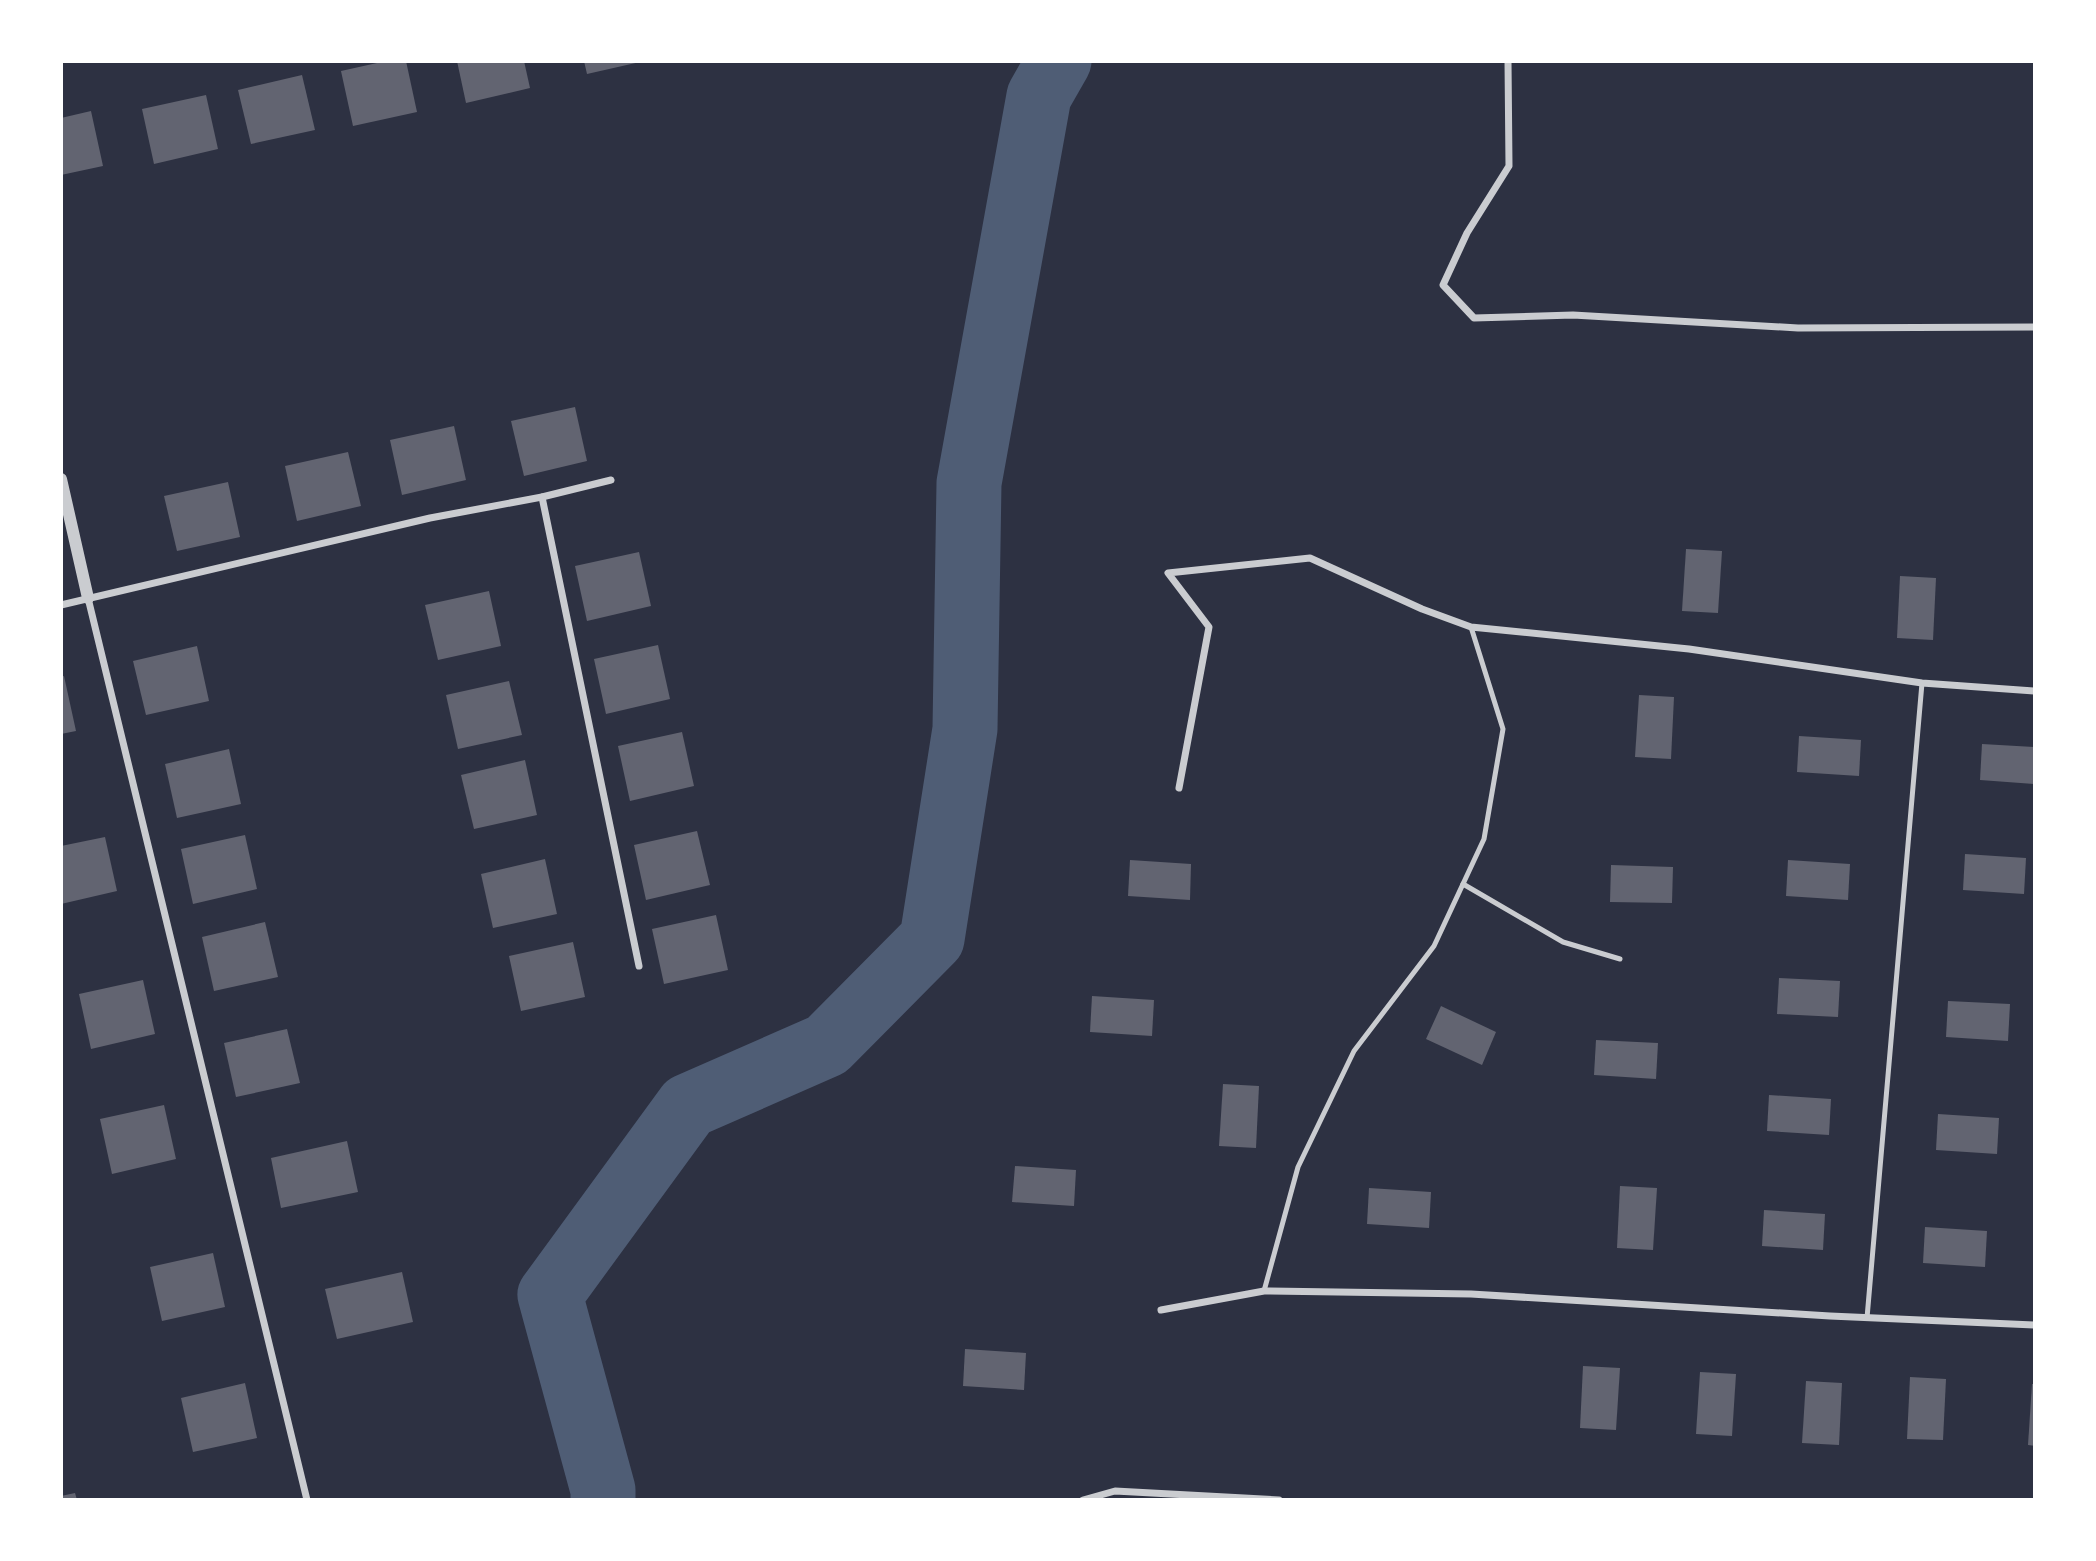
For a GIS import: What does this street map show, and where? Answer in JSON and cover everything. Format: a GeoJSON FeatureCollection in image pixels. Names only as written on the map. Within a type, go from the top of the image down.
{"type":"FeatureCollection","features":[{"type":"Feature","properties":{"kind":"street"},"geometry":{"type":"LineString","coordinates":[[1508,61],[1509,166],[1467,233],[1443,285],[1475,318],[1573,315],[1798,328],[2035,327]]}},
{"type":"Feature","properties":{"kind":"street"},"geometry":{"type":"LineString","coordinates":[[61,479],[307,1500]]}},
{"type":"Feature","properties":{"kind":"street"},"geometry":{"type":"LineString","coordinates":[[61,606],[430,518],[542,497],[611,480]]}},
{"type":"Feature","properties":{"kind":"street"},"geometry":{"type":"LineString","coordinates":[[542,497],[639,966]]}},
{"type":"Feature","properties":{"kind":"street"},"geometry":{"type":"LineString","coordinates":[[1179,788],[1209,627],[1168,573],[1310,558],[1422,609],[1471,627],[1689,649],[1923,683],[2035,691]]}},
{"type":"Feature","properties":{"kind":"street"},"geometry":{"type":"LineString","coordinates":[[1161,1310],[1264,1291],[1471,1294],[1867,1318],[2035,1325]]}},
{"type":"Feature","properties":{"kind":"street"},"geometry":{"type":"LineString","coordinates":[[1083,1500],[1115,1491],[1279,1500]]}},
{"type":"Feature","properties":{"kind":"lane"},"geometry":{"type":"LineString","coordinates":[[1264,1291],[1298,1167],[1354,1051],[1434,946],[1484,839],[1503,729],[1471,627]]}},
{"type":"Feature","properties":{"kind":"lane"},"geometry":{"type":"LineString","coordinates":[[1867,1318],[1923,683]]}},
{"type":"Feature","properties":{"kind":"lane"},"geometry":{"type":"LineString","coordinates":[[1463,884],[1563,942],[1620,959]]}},
{"type":"Feature","properties":{"kind":"building"},"geometry":{"type":"Polygon","coordinates":[[[386,61],[406,61],[417,112],[353,126],[341,71],[386,61]]]}},
{"type":"Feature","properties":{"kind":"building"},"geometry":{"type":"Polygon","coordinates":[[[457,61],[524,61],[530,88],[466,103],[457,61]]]}},
{"type":"Feature","properties":{"kind":"building"},"geometry":{"type":"Polygon","coordinates":[[[584,61],[640,61],[640,62],[587,74],[584,61]]]}},
{"type":"Feature","properties":{"kind":"building"},"geometry":{"type":"Polygon","coordinates":[[[302,75],[315,130],[251,144],[238,90],[302,75]]]}},
{"type":"Feature","properties":{"kind":"building"},"geometry":{"type":"Polygon","coordinates":[[[206,95],[218,149],[154,164],[142,109],[206,95]]]}},
{"type":"Feature","properties":{"kind":"building"},"geometry":{"type":"Polygon","coordinates":[[[91,111],[103,166],[61,175],[61,118],[91,111]]]}},
{"type":"Feature","properties":{"kind":"building"},"geometry":{"type":"Polygon","coordinates":[[[575,407],[587,461],[524,476],[511,421],[575,407]]]}},
{"type":"Feature","properties":{"kind":"building"},"geometry":{"type":"Polygon","coordinates":[[[454,426],[466,480],[402,495],[390,440],[454,426]]]}},
{"type":"Feature","properties":{"kind":"building"},"geometry":{"type":"Polygon","coordinates":[[[348,452],[361,506],[297,521],[285,466],[348,452]]]}},
{"type":"Feature","properties":{"kind":"building"},"geometry":{"type":"Polygon","coordinates":[[[228,482],[240,537],[177,551],[164,496],[228,482]]]}},
{"type":"Feature","properties":{"kind":"building"},"geometry":{"type":"Polygon","coordinates":[[[1686,549],[1722,551],[1718,613],[1682,611],[1686,549]]]}},
{"type":"Feature","properties":{"kind":"building"},"geometry":{"type":"Polygon","coordinates":[[[639,552],[651,606],[587,621],[575,566],[639,552]]]}},
{"type":"Feature","properties":{"kind":"building"},"geometry":{"type":"Polygon","coordinates":[[[1900,576],[1936,578],[1933,640],[1897,638],[1900,576]]]}},
{"type":"Feature","properties":{"kind":"building"},"geometry":{"type":"Polygon","coordinates":[[[489,591],[501,646],[438,660],[425,605],[489,591]]]}},
{"type":"Feature","properties":{"kind":"building"},"geometry":{"type":"Polygon","coordinates":[[[658,645],[670,699],[606,714],[594,659],[658,645]]]}},
{"type":"Feature","properties":{"kind":"building"},"geometry":{"type":"Polygon","coordinates":[[[197,646],[209,701],[146,715],[133,661],[197,646]]]}},
{"type":"Feature","properties":{"kind":"building"},"geometry":{"type":"Polygon","coordinates":[[[64,676],[76,731],[61,734],[61,677],[64,676]]]}},
{"type":"Feature","properties":{"kind":"building"},"geometry":{"type":"Polygon","coordinates":[[[509,681],[522,735],[458,749],[446,695],[509,681]]]}},
{"type":"Feature","properties":{"kind":"building"},"geometry":{"type":"Polygon","coordinates":[[[1639,695],[1674,697],[1671,759],[1635,757],[1639,695]]]}},
{"type":"Feature","properties":{"kind":"building"},"geometry":{"type":"Polygon","coordinates":[[[682,732],[694,786],[630,801],[618,746],[682,732]]]}},
{"type":"Feature","properties":{"kind":"building"},"geometry":{"type":"Polygon","coordinates":[[[1799,736],[1861,740],[1859,776],[1797,772],[1799,736]]]}},
{"type":"Feature","properties":{"kind":"building"},"geometry":{"type":"Polygon","coordinates":[[[1982,744],[2035,747],[2035,784],[1980,780],[1982,744]]]}},
{"type":"Feature","properties":{"kind":"building"},"geometry":{"type":"Polygon","coordinates":[[[229,749],[241,804],[177,818],[165,764],[229,749]]]}},
{"type":"Feature","properties":{"kind":"building"},"geometry":{"type":"Polygon","coordinates":[[[525,760],[537,815],[474,829],[461,775],[525,760]]]}},
{"type":"Feature","properties":{"kind":"building"},"geometry":{"type":"Polygon","coordinates":[[[697,831],[710,885],[646,900],[634,845],[697,831]]]}},
{"type":"Feature","properties":{"kind":"building"},"geometry":{"type":"Polygon","coordinates":[[[245,835],[257,889],[193,904],[181,849],[245,835]]]}},
{"type":"Feature","properties":{"kind":"building"},"geometry":{"type":"Polygon","coordinates":[[[105,837],[117,891],[61,904],[61,846],[105,837]]]}},
{"type":"Feature","properties":{"kind":"building"},"geometry":{"type":"Polygon","coordinates":[[[1965,854],[2026,858],[2024,894],[1963,890],[1965,854]]]}},
{"type":"Feature","properties":{"kind":"building"},"geometry":{"type":"Polygon","coordinates":[[[545,859],[557,914],[493,928],[481,874],[545,859]]]}},
{"type":"Feature","properties":{"kind":"building"},"geometry":{"type":"Polygon","coordinates":[[[1130,860],[1191,864],[1190,900],[1128,896],[1130,860]]]}},
{"type":"Feature","properties":{"kind":"building"},"geometry":{"type":"Polygon","coordinates":[[[1788,860],[1850,864],[1848,900],[1786,896],[1788,860]]]}},
{"type":"Feature","properties":{"kind":"building"},"geometry":{"type":"Polygon","coordinates":[[[1611,865],[1673,867],[1672,903],[1610,902],[1611,865]]]}},
{"type":"Feature","properties":{"kind":"building"},"geometry":{"type":"Polygon","coordinates":[[[716,915],[728,970],[664,984],[652,929],[716,915]]]}},
{"type":"Feature","properties":{"kind":"building"},"geometry":{"type":"Polygon","coordinates":[[[265,922],[278,977],[214,991],[202,937],[265,922]]]}},
{"type":"Feature","properties":{"kind":"building"},"geometry":{"type":"Polygon","coordinates":[[[573,942],[585,997],[521,1011],[509,956],[573,942]]]}},
{"type":"Feature","properties":{"kind":"building"},"geometry":{"type":"Polygon","coordinates":[[[1779,978],[1840,981],[1838,1017],[1777,1014],[1779,978]]]}},
{"type":"Feature","properties":{"kind":"building"},"geometry":{"type":"Polygon","coordinates":[[[143,980],[155,1034],[91,1049],[79,994],[143,980]]]}},
{"type":"Feature","properties":{"kind":"building"},"geometry":{"type":"Polygon","coordinates":[[[1092,996],[1154,1000],[1152,1036],[1090,1032],[1092,996]]]}},
{"type":"Feature","properties":{"kind":"building"},"geometry":{"type":"Polygon","coordinates":[[[1948,1001],[2010,1004],[2008,1041],[1946,1037],[1948,1001]]]}},
{"type":"Feature","properties":{"kind":"building"},"geometry":{"type":"Polygon","coordinates":[[[1441,1006],[1496,1032],[1482,1065],[1426,1039],[1441,1006]]]}},
{"type":"Feature","properties":{"kind":"building"},"geometry":{"type":"Polygon","coordinates":[[[287,1029],[300,1083],[236,1097],[224,1043],[287,1029]]]}},
{"type":"Feature","properties":{"kind":"building"},"geometry":{"type":"Polygon","coordinates":[[[1596,1040],[1658,1043],[1656,1079],[1594,1075],[1596,1040]]]}},
{"type":"Feature","properties":{"kind":"building"},"geometry":{"type":"Polygon","coordinates":[[[1223,1084],[1259,1086],[1256,1148],[1219,1146],[1223,1084]]]}},
{"type":"Feature","properties":{"kind":"building"},"geometry":{"type":"Polygon","coordinates":[[[1769,1095],[1831,1099],[1829,1135],[1767,1131],[1769,1095]]]}},
{"type":"Feature","properties":{"kind":"building"},"geometry":{"type":"Polygon","coordinates":[[[164,1105],[176,1159],[112,1174],[100,1119],[164,1105]]]}},
{"type":"Feature","properties":{"kind":"building"},"geometry":{"type":"Polygon","coordinates":[[[1938,1114],[1999,1118],[1997,1154],[1936,1150],[1938,1114]]]}},
{"type":"Feature","properties":{"kind":"building"},"geometry":{"type":"Polygon","coordinates":[[[347,1141],[358,1192],[281,1208],[271,1158],[347,1141]]]}},
{"type":"Feature","properties":{"kind":"building"},"geometry":{"type":"Polygon","coordinates":[[[1015,1166],[1076,1170],[1074,1206],[1012,1202],[1015,1166]]]}},
{"type":"Feature","properties":{"kind":"building"},"geometry":{"type":"Polygon","coordinates":[[[1620,1186],[1657,1188],[1653,1250],[1617,1248],[1620,1186]]]}},
{"type":"Feature","properties":{"kind":"building"},"geometry":{"type":"Polygon","coordinates":[[[1369,1188],[1431,1192],[1429,1228],[1367,1224],[1369,1188]]]}},
{"type":"Feature","properties":{"kind":"building"},"geometry":{"type":"Polygon","coordinates":[[[1764,1210],[1825,1214],[1823,1250],[1762,1246],[1764,1210]]]}},
{"type":"Feature","properties":{"kind":"building"},"geometry":{"type":"Polygon","coordinates":[[[1925,1227],[1987,1231],[1985,1267],[1923,1263],[1925,1227]]]}},
{"type":"Feature","properties":{"kind":"building"},"geometry":{"type":"Polygon","coordinates":[[[213,1253],[225,1307],[162,1321],[150,1267],[213,1253]]]}},
{"type":"Feature","properties":{"kind":"building"},"geometry":{"type":"Polygon","coordinates":[[[402,1272],[413,1322],[337,1339],[325,1289],[402,1272]]]}},
{"type":"Feature","properties":{"kind":"building"},"geometry":{"type":"Polygon","coordinates":[[[965,1349],[1026,1353],[1024,1390],[963,1386],[965,1349]]]}},
{"type":"Feature","properties":{"kind":"building"},"geometry":{"type":"Polygon","coordinates":[[[1583,1366],[1620,1368],[1616,1430],[1580,1428],[1583,1366]]]}},
{"type":"Feature","properties":{"kind":"building"},"geometry":{"type":"Polygon","coordinates":[[[1700,1372],[1736,1374],[1732,1436],[1696,1434],[1700,1372]]]}},
{"type":"Feature","properties":{"kind":"building"},"geometry":{"type":"Polygon","coordinates":[[[1910,1377],[1946,1379],[1943,1440],[1907,1439],[1910,1377]]]}},
{"type":"Feature","properties":{"kind":"building"},"geometry":{"type":"Polygon","coordinates":[[[1806,1381],[1842,1383],[1839,1445],[1802,1443],[1806,1381]]]}},
{"type":"Feature","properties":{"kind":"building"},"geometry":{"type":"Polygon","coordinates":[[[245,1383],[257,1438],[193,1452],[181,1398],[245,1383]]]}},
{"type":"Feature","properties":{"kind":"building"},"geometry":{"type":"Polygon","coordinates":[[[2032,1384],[2035,1384],[2035,1446],[2028,1445],[2032,1384]]]}},
{"type":"Feature","properties":{"kind":"building"},"geometry":{"type":"Polygon","coordinates":[[[75,1493],[77,1500],[61,1500],[61,1496],[75,1493]]]}},
{"type":"Feature","properties":{"kind":"waterway"},"geometry":{"type":"LineString","coordinates":[[603,1500],[603,1490],[550,1295],[688,1106],[827,1045],[932,939],[965,729],[969,483],[1039,96],[1059,61]]}}]}
